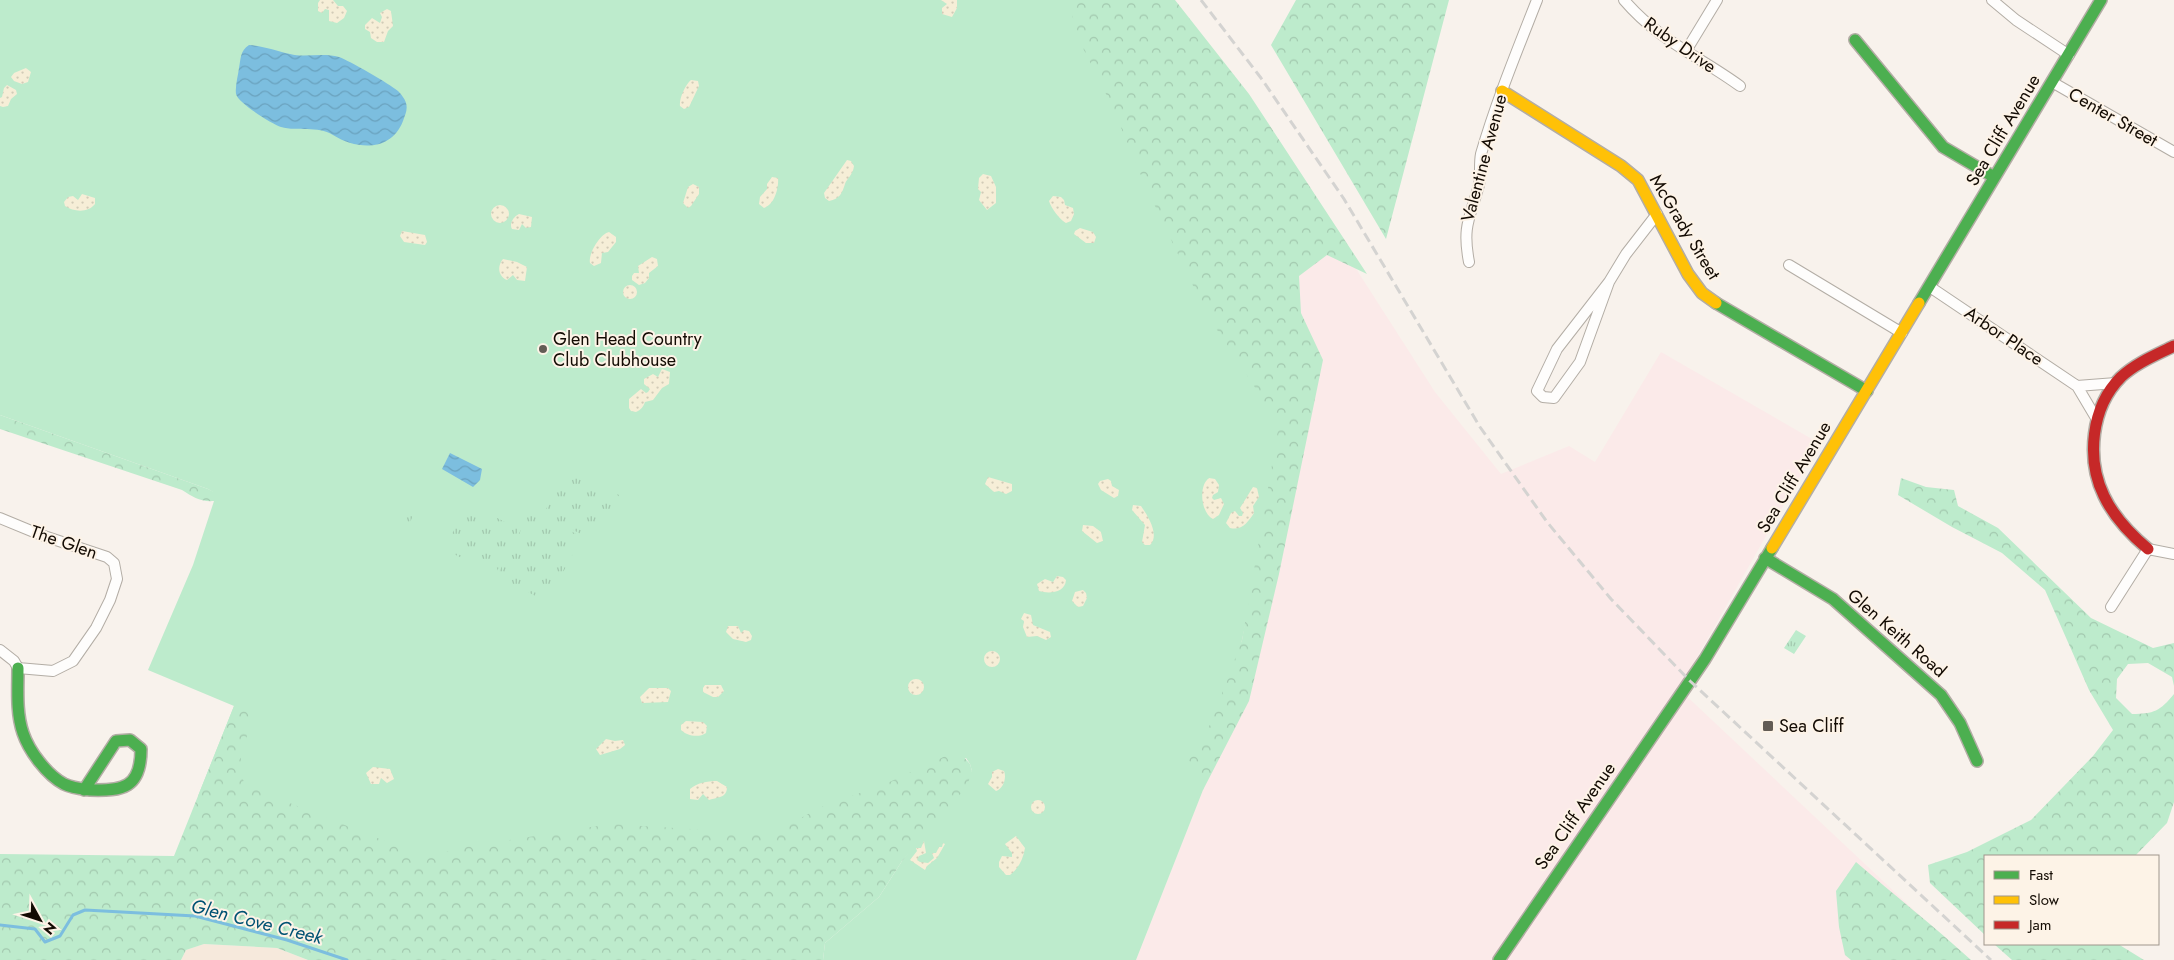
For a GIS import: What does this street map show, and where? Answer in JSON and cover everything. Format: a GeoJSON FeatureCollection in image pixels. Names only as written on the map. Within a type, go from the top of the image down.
{"type":"FeatureCollection","features":[{"type":"Feature","properties":{"kind":"street","name":"Valentine Avenue"},"geometry":{"type":"LineString","coordinates":[[1469,262],[1466,246],[1466,226],[1479,182],[1482,153],[1502,91],[1537,0]]}},
{"type":"Feature","properties":{"kind":"street","name":"Ruby Drive"},"geometry":{"type":"LineString","coordinates":[[1624,0],[1648,26],[1740,86]]}},
{"type":"Feature","properties":{"kind":"street"},"geometry":{"type":"LineString","coordinates":[[1686,51],[1717,0]]}},
{"type":"Feature","properties":{"kind":"street"},"geometry":{"type":"LineString","coordinates":[[1992,0],[2016,20],[2069,55]]}},
{"type":"Feature","properties":{"kind":"street","name":"Sea Cliff Avenue"},"geometry":{"type":"LineString","coordinates":[[1499,960],[1705,659],[2101,0]]}},
{"type":"Feature","properties":{"kind":"street"},"geometry":{"type":"LineString","coordinates":[[1855,40],[1932,136],[1943,147],[1994,177]]}},
{"type":"Feature","properties":{"kind":"street","name":"Center Street"},"geometry":{"type":"LineString","coordinates":[[2052,82],[2174,152]]}},
{"type":"Feature","properties":{"kind":"street","name":"McGrady Street"},"geometry":{"type":"LineString","coordinates":[[1502,91],[1621,166],[1638,180],[1688,274],[1702,293],[1726,310],[1867,391]]}},
{"type":"Feature","properties":{"kind":"street"},"geometry":{"type":"LineString","coordinates":[[1609,282],[1580,362],[1554,398],[1543,397],[1537,391],[1557,349],[1609,282],[1626,254],[1657,214]]}},
{"type":"Feature","properties":{"kind":"street"},"geometry":{"type":"LineString","coordinates":[[1789,265],[1902,333]]}},
{"type":"Feature","properties":{"kind":"street","name":"Arbor Place"},"geometry":{"type":"LineString","coordinates":[[1930,287],[2078,386],[2096,418]]}},
{"type":"Feature","properties":{"kind":"street"},"geometry":{"type":"LineString","coordinates":[[2174,346],[2143,362],[2116,382],[2096,418],[2094,451],[2098,481],[2104,496],[2118,520],[2148,549],[2174,554]]}},
{"type":"Feature","properties":{"kind":"street"},"geometry":{"type":"LineString","coordinates":[[2078,386],[2116,382]]}},
{"type":"Feature","properties":{"kind":"street","name":"The Glen"},"geometry":{"type":"LineString","coordinates":[[0,518],[41,536],[99,553],[114,563],[116,569],[117,579],[110,600],[96,628],[73,661],[53,671],[18,668]]}},
{"type":"Feature","properties":{"kind":"street"},"geometry":{"type":"LineString","coordinates":[[2111,607],[2148,549]]}},
{"type":"Feature","properties":{"kind":"street","name":"Glen Keith Road"},"geometry":{"type":"LineString","coordinates":[[1765,558],[1833,599],[1941,695],[1960,723],[1977,761]]}},
{"type":"Feature","properties":{"kind":"street"},"geometry":{"type":"LineString","coordinates":[[0,650],[14,661],[18,668],[19,712],[24,734],[46,768],[60,781],[84,790],[118,789],[126,786],[137,771],[141,756],[140,749],[131,740],[116,741],[84,790]]}},
{"type":"Feature","properties":{"kind":"shaded area"},"geometry":{"type":"Polygon","coordinates":[[[1321,214],[1435,392],[1501,474],[1569,446],[1595,462],[1661,352],[1819,443],[1679,689],[1967,960],[1136,960],[1228,726],[1248,283],[1321,214]]]}},
{"type":"Feature","properties":{"kind":"shaded area"},"geometry":{"type":"Polygon","coordinates":[[[204,944],[277,948],[308,960],[181,960],[186,950],[204,944]]]}},
{"type":"Feature","properties":{"kind":"green space"},"geometry":{"type":"Polygon","coordinates":[[[0,0],[1080,0],[1288,424],[1242,640],[1203,790],[1136,960],[823,960],[825,943],[879,897],[902,861],[972,771],[966,758],[770,855],[434,883],[198,796],[234,706],[148,670],[193,565],[214,501],[213,492],[0,415],[0,0]]]}},
{"type":"Feature","properties":{"kind":"green space"},"geometry":{"type":"Polygon","coordinates":[[[1067,0],[1175,0],[1249,94],[1367,274],[1327,255],[1299,276],[1301,313],[1323,360],[1279,574],[1249,701],[1203,790],[1189,760],[1211,723],[1242,640],[1279,424],[1206,313],[1145,185],[1112,106],[1083,48],[1067,0]]]}},
{"type":"Feature","properties":{"kind":"green space"},"geometry":{"type":"Polygon","coordinates":[[[1296,0],[1449,0],[1386,239],[1271,45],[1296,0]]]}},
{"type":"Feature","properties":{"kind":"green space"},"geometry":{"type":"Polygon","coordinates":[[[0,415],[208,489],[214,492],[214,501],[201,500],[182,490],[0,429],[0,415]]]}},
{"type":"Feature","properties":{"kind":"green space"},"geometry":{"type":"Polygon","coordinates":[[[567,468],[619,495],[595,541],[543,515],[567,468]]]}},
{"type":"Feature","properties":{"kind":"green space"},"geometry":{"type":"Polygon","coordinates":[[[1901,478],[1926,487],[1954,490],[1958,506],[1998,528],[2091,618],[2153,648],[2174,643],[2174,686],[2172,677],[2148,663],[2128,664],[2117,679],[2116,698],[2132,714],[2140,714],[2160,708],[2174,694],[2174,802],[2167,823],[2136,855],[1984,855],[1984,934],[1930,883],[1928,865],[1967,852],[2031,820],[2093,756],[2113,730],[2089,690],[2045,590],[2002,553],[1952,527],[1898,495],[1901,478]]]}},
{"type":"Feature","properties":{"kind":"green space"},"geometry":{"type":"Polygon","coordinates":[[[468,503],[519,529],[495,575],[444,549],[468,503]]]}},
{"type":"Feature","properties":{"kind":"green space"},"geometry":{"type":"Polygon","coordinates":[[[404,505],[416,510],[408,526],[397,521],[404,505]]]}},
{"type":"Feature","properties":{"kind":"green space"},"geometry":{"type":"Polygon","coordinates":[[[531,510],[582,537],[547,602],[497,576],[531,510]]]}},
{"type":"Feature","properties":{"kind":"green space"},"geometry":{"type":"Polygon","coordinates":[[[1796,630],[1806,636],[1794,654],[1784,648],[1796,630]]]}},
{"type":"Feature","properties":{"kind":"green space"},"geometry":{"type":"Polygon","coordinates":[[[234,706],[255,715],[242,751],[242,778],[247,786],[425,857],[465,847],[610,824],[771,834],[825,805],[883,785],[952,753],[961,754],[970,764],[972,771],[968,783],[954,803],[902,861],[879,897],[825,943],[823,960],[308,960],[277,948],[204,944],[186,950],[181,960],[0,960],[0,854],[174,856],[234,706]]]}},
{"type":"Feature","properties":{"kind":"green space"},"geometry":{"type":"Polygon","coordinates":[[[1856,862],[1971,960],[1851,960],[1845,955],[1839,927],[1836,891],[1856,862]]]}},
{"type":"Feature","properties":{"kind":"green space"},"geometry":{"type":"Polygon","coordinates":[[[1995,945],[2120,945],[2144,960],[2012,960],[1995,945]]]}},
{"type":"Feature","properties":{"kind":"sand"},"geometry":{"type":"Polygon","coordinates":[[[320,0],[333,0],[338,6],[343,6],[347,11],[344,18],[337,23],[329,21],[329,10],[325,9],[322,13],[318,11],[320,0]]]}},
{"type":"Feature","properties":{"kind":"sand"},"geometry":{"type":"Polygon","coordinates":[[[941,0],[957,0],[957,8],[952,17],[942,14],[942,8],[947,4],[941,0]]]}},
{"type":"Feature","properties":{"kind":"sand"},"geometry":{"type":"Polygon","coordinates":[[[387,9],[391,11],[393,26],[388,31],[384,42],[377,42],[371,38],[370,32],[365,29],[365,25],[372,18],[380,23],[382,17],[380,13],[387,9]]]}},
{"type":"Feature","properties":{"kind":"sand"},"geometry":{"type":"Polygon","coordinates":[[[26,68],[31,72],[28,82],[22,84],[14,81],[11,77],[14,73],[26,68]]]}},
{"type":"Feature","properties":{"kind":"sand"},"geometry":{"type":"Polygon","coordinates":[[[691,80],[698,81],[699,86],[689,107],[684,109],[680,106],[680,100],[691,80]]]}},
{"type":"Feature","properties":{"kind":"sand"},"geometry":{"type":"Polygon","coordinates":[[[7,85],[16,90],[17,94],[11,99],[8,106],[3,107],[0,106],[0,98],[7,85]]]}},
{"type":"Feature","properties":{"kind":"sand"},"geometry":{"type":"Polygon","coordinates":[[[847,160],[851,161],[854,166],[852,172],[840,195],[836,199],[829,201],[825,198],[824,193],[847,160]]]}},
{"type":"Feature","properties":{"kind":"sand"},"geometry":{"type":"Polygon","coordinates":[[[983,174],[991,176],[996,187],[996,203],[987,210],[979,200],[981,192],[978,189],[979,178],[983,174]]]}},
{"type":"Feature","properties":{"kind":"sand"},"geometry":{"type":"Polygon","coordinates":[[[772,177],[778,178],[777,192],[771,204],[764,208],[759,204],[760,197],[767,189],[767,184],[772,177]]]}},
{"type":"Feature","properties":{"kind":"sand"},"geometry":{"type":"Polygon","coordinates":[[[693,184],[699,187],[699,194],[688,208],[683,203],[688,187],[693,184]]]}},
{"type":"Feature","properties":{"kind":"sand"},"geometry":{"type":"Polygon","coordinates":[[[82,194],[95,198],[95,204],[92,207],[81,211],[65,206],[64,202],[68,197],[73,196],[78,200],[82,194]]]}},
{"type":"Feature","properties":{"kind":"sand"},"geometry":{"type":"Polygon","coordinates":[[[1053,196],[1061,197],[1065,205],[1073,208],[1074,214],[1071,221],[1066,223],[1056,213],[1049,201],[1053,196]]]}},
{"type":"Feature","properties":{"kind":"sand"},"geometry":{"type":"Polygon","coordinates":[[[500,205],[506,208],[509,214],[506,220],[500,223],[494,220],[491,214],[494,208],[500,205]]]}},
{"type":"Feature","properties":{"kind":"sand"},"geometry":{"type":"Polygon","coordinates":[[[519,214],[532,217],[531,227],[526,228],[522,224],[519,230],[512,229],[512,221],[519,214]]]}},
{"type":"Feature","properties":{"kind":"sand"},"geometry":{"type":"Polygon","coordinates":[[[1080,228],[1093,232],[1096,237],[1094,243],[1086,243],[1074,234],[1080,228]]]}},
{"type":"Feature","properties":{"kind":"sand"},"geometry":{"type":"Polygon","coordinates":[[[402,231],[425,235],[427,242],[425,245],[404,242],[400,236],[402,231]]]}},
{"type":"Feature","properties":{"kind":"sand"},"geometry":{"type":"Polygon","coordinates":[[[609,232],[616,237],[616,242],[608,252],[602,253],[601,263],[594,266],[590,263],[593,250],[602,236],[609,232]]]}},
{"type":"Feature","properties":{"kind":"sand"},"geometry":{"type":"Polygon","coordinates":[[[652,257],[657,259],[658,266],[649,273],[649,278],[645,283],[639,285],[632,280],[632,276],[634,273],[639,273],[638,266],[652,257]]]}},
{"type":"Feature","properties":{"kind":"sand"},"geometry":{"type":"Polygon","coordinates":[[[503,259],[517,262],[527,267],[525,281],[517,280],[513,275],[507,280],[502,276],[499,268],[503,259]]]}},
{"type":"Feature","properties":{"kind":"sand"},"geometry":{"type":"Polygon","coordinates":[[[627,285],[633,285],[637,292],[633,299],[627,299],[623,295],[623,289],[627,285]]]}},
{"type":"Feature","properties":{"kind":"sand"},"geometry":{"type":"Polygon","coordinates":[[[662,369],[670,372],[669,384],[662,388],[653,400],[645,402],[640,410],[636,412],[631,411],[629,399],[641,389],[646,393],[648,392],[650,389],[644,384],[644,379],[653,374],[658,377],[662,369]]]}},
{"type":"Feature","properties":{"kind":"sand"},"geometry":{"type":"Polygon","coordinates":[[[988,477],[1012,484],[1012,491],[1006,494],[999,491],[994,492],[985,484],[988,477]]]}},
{"type":"Feature","properties":{"kind":"sand"},"geometry":{"type":"Polygon","coordinates":[[[1209,478],[1215,479],[1219,485],[1218,492],[1212,498],[1214,500],[1221,498],[1224,504],[1219,515],[1213,519],[1206,511],[1202,499],[1203,487],[1209,478]]]}},
{"type":"Feature","properties":{"kind":"sand"},"geometry":{"type":"Polygon","coordinates":[[[1108,479],[1111,481],[1112,486],[1119,490],[1118,496],[1114,498],[1101,490],[1098,484],[1100,481],[1108,479]]]}},
{"type":"Feature","properties":{"kind":"sand"},"geometry":{"type":"Polygon","coordinates":[[[1253,487],[1257,488],[1259,497],[1253,506],[1254,513],[1241,527],[1230,528],[1226,523],[1231,513],[1235,511],[1239,516],[1242,516],[1243,513],[1240,508],[1253,487]]]}},
{"type":"Feature","properties":{"kind":"sand"},"geometry":{"type":"Polygon","coordinates":[[[1133,505],[1141,506],[1152,526],[1154,536],[1150,545],[1145,545],[1142,542],[1145,525],[1132,510],[1133,505]]]}},
{"type":"Feature","properties":{"kind":"sand"},"geometry":{"type":"Polygon","coordinates":[[[1083,525],[1093,526],[1101,532],[1103,541],[1097,543],[1082,531],[1083,525]]]}},
{"type":"Feature","properties":{"kind":"sand"},"geometry":{"type":"Polygon","coordinates":[[[1057,576],[1063,577],[1066,580],[1063,588],[1056,592],[1039,591],[1037,584],[1045,579],[1053,582],[1057,576]]]}},
{"type":"Feature","properties":{"kind":"sand"},"geometry":{"type":"Polygon","coordinates":[[[1083,590],[1087,598],[1083,606],[1078,607],[1072,601],[1075,592],[1083,590]]]}},
{"type":"Feature","properties":{"kind":"sand"},"geometry":{"type":"Polygon","coordinates":[[[1024,613],[1031,615],[1033,625],[1050,632],[1051,637],[1046,640],[1037,636],[1027,637],[1023,627],[1024,621],[1021,619],[1024,613]]]}},
{"type":"Feature","properties":{"kind":"sand"},"geometry":{"type":"Polygon","coordinates":[[[728,626],[738,626],[741,633],[744,630],[749,631],[752,636],[751,640],[746,642],[733,639],[726,632],[728,626]]]}},
{"type":"Feature","properties":{"kind":"sand"},"geometry":{"type":"Polygon","coordinates":[[[992,651],[1000,659],[992,667],[984,659],[992,651]]]}},
{"type":"Feature","properties":{"kind":"sand"},"geometry":{"type":"Polygon","coordinates":[[[916,679],[922,681],[924,687],[922,693],[916,695],[910,693],[908,687],[910,681],[916,679]]]}},
{"type":"Feature","properties":{"kind":"sand"},"geometry":{"type":"Polygon","coordinates":[[[705,685],[721,685],[724,691],[718,697],[713,697],[703,692],[705,685]]]}},
{"type":"Feature","properties":{"kind":"sand"},"geometry":{"type":"Polygon","coordinates":[[[649,688],[668,688],[671,691],[668,702],[642,703],[640,697],[649,688]]]}},
{"type":"Feature","properties":{"kind":"sand"},"geometry":{"type":"Polygon","coordinates":[[[686,721],[703,722],[707,726],[706,733],[697,736],[684,732],[681,730],[681,725],[686,721]]]}},
{"type":"Feature","properties":{"kind":"sand"},"geometry":{"type":"Polygon","coordinates":[[[606,739],[623,740],[625,745],[620,749],[600,755],[596,749],[606,739]]]}},
{"type":"Feature","properties":{"kind":"sand"},"geometry":{"type":"Polygon","coordinates":[[[373,767],[390,769],[394,779],[387,783],[381,778],[379,784],[371,784],[366,773],[373,767]]]}},
{"type":"Feature","properties":{"kind":"sand"},"geometry":{"type":"Polygon","coordinates":[[[998,769],[1004,771],[1005,780],[996,791],[988,784],[992,777],[992,772],[998,769]]]}},
{"type":"Feature","properties":{"kind":"sand"},"geometry":{"type":"Polygon","coordinates":[[[710,781],[717,781],[727,787],[724,795],[709,800],[703,794],[698,800],[690,799],[690,789],[693,787],[710,781]]]}},
{"type":"Feature","properties":{"kind":"sand"},"geometry":{"type":"Polygon","coordinates":[[[1035,800],[1041,800],[1045,807],[1041,814],[1035,814],[1031,810],[1031,804],[1035,800]]]}},
{"type":"Feature","properties":{"kind":"sand"},"geometry":{"type":"Polygon","coordinates":[[[1016,836],[1025,848],[1024,852],[1016,869],[1010,875],[1006,875],[999,867],[999,862],[1002,856],[1012,857],[1012,853],[1005,844],[1016,836]]]}},
{"type":"Feature","properties":{"kind":"sand"},"geometry":{"type":"Polygon","coordinates":[[[924,841],[926,853],[919,856],[917,860],[920,862],[928,863],[934,858],[932,853],[936,853],[943,843],[945,844],[937,858],[925,870],[910,860],[917,851],[916,848],[921,848],[924,841]]]}},
{"type":"Feature","properties":{"kind":"water"},"geometry":{"type":"Polygon","coordinates":[[[249,45],[296,55],[339,57],[360,67],[394,88],[405,100],[406,112],[398,131],[382,143],[373,145],[352,144],[321,130],[281,127],[263,118],[243,103],[236,94],[241,55],[249,45]]]}},
{"type":"Feature","properties":{"kind":"water"},"geometry":{"type":"Polygon","coordinates":[[[450,453],[482,469],[480,480],[473,487],[442,469],[450,453]]]}},
{"type":"Feature","properties":{"kind":"waterway","name":"Glen Cove Creek"},"geometry":{"type":"LineString","coordinates":[[0,925],[35,929],[45,942],[60,936],[73,915],[85,910],[195,916],[287,940],[347,960]]}},
{"type":"Feature","properties":{"kind":"railway"},"geometry":{"type":"LineString","coordinates":[[1201,0],[1261,78],[1344,199],[1480,427],[1547,522],[1611,599],[1690,681],[1991,960]]}},
{"type":"Feature","properties":{"kind":"traffic: fast"},"geometry":{"type":"LineString","coordinates":[[1919,303],[2101,0]]}},
{"type":"Feature","properties":{"kind":"traffic: fast"},"geometry":{"type":"LineString","coordinates":[[1855,40],[1943,147],[1994,177]]}},
{"type":"Feature","properties":{"kind":"traffic: fast"},"geometry":{"type":"LineString","coordinates":[[1716,303],[1867,391]]}},
{"type":"Feature","properties":{"kind":"traffic: fast"},"geometry":{"type":"LineString","coordinates":[[1499,960],[1705,659],[1772,548]]}},
{"type":"Feature","properties":{"kind":"traffic: fast"},"geometry":{"type":"LineString","coordinates":[[1765,558],[1833,599],[1941,695],[1960,723],[1977,761]]}},
{"type":"Feature","properties":{"kind":"traffic: fast"},"geometry":{"type":"LineString","coordinates":[[18,668],[18,709],[23,733],[39,762],[51,775],[64,784],[80,789],[84,789],[87,790],[121,788],[134,779],[138,772],[141,749],[130,740],[116,741],[84,790]]}},
{"type":"Feature","properties":{"kind":"traffic: slow"},"geometry":{"type":"LineString","coordinates":[[1502,91],[1621,166],[1638,180],[1688,274],[1702,293],[1716,303]]}},
{"type":"Feature","properties":{"kind":"traffic: slow"},"geometry":{"type":"LineString","coordinates":[[1772,548],[1919,303]]}},
{"type":"Feature","properties":{"kind":"traffic: jam"},"geometry":{"type":"LineString","coordinates":[[2148,549],[2123,525],[2104,496],[2095,466],[2094,434],[2103,403],[2121,377],[2140,363],[2174,346]]}},
{"type":"Feature","properties":{"kind":"place","name":"Glen Head Country Club Clubhouse"},"geometry":{"type":"Point","coordinates":[543,349]}},
{"type":"Feature","properties":{"kind":"place","name":"Sea Cliff"},"geometry":{"type":"Point","coordinates":[1768,726]}}]}
